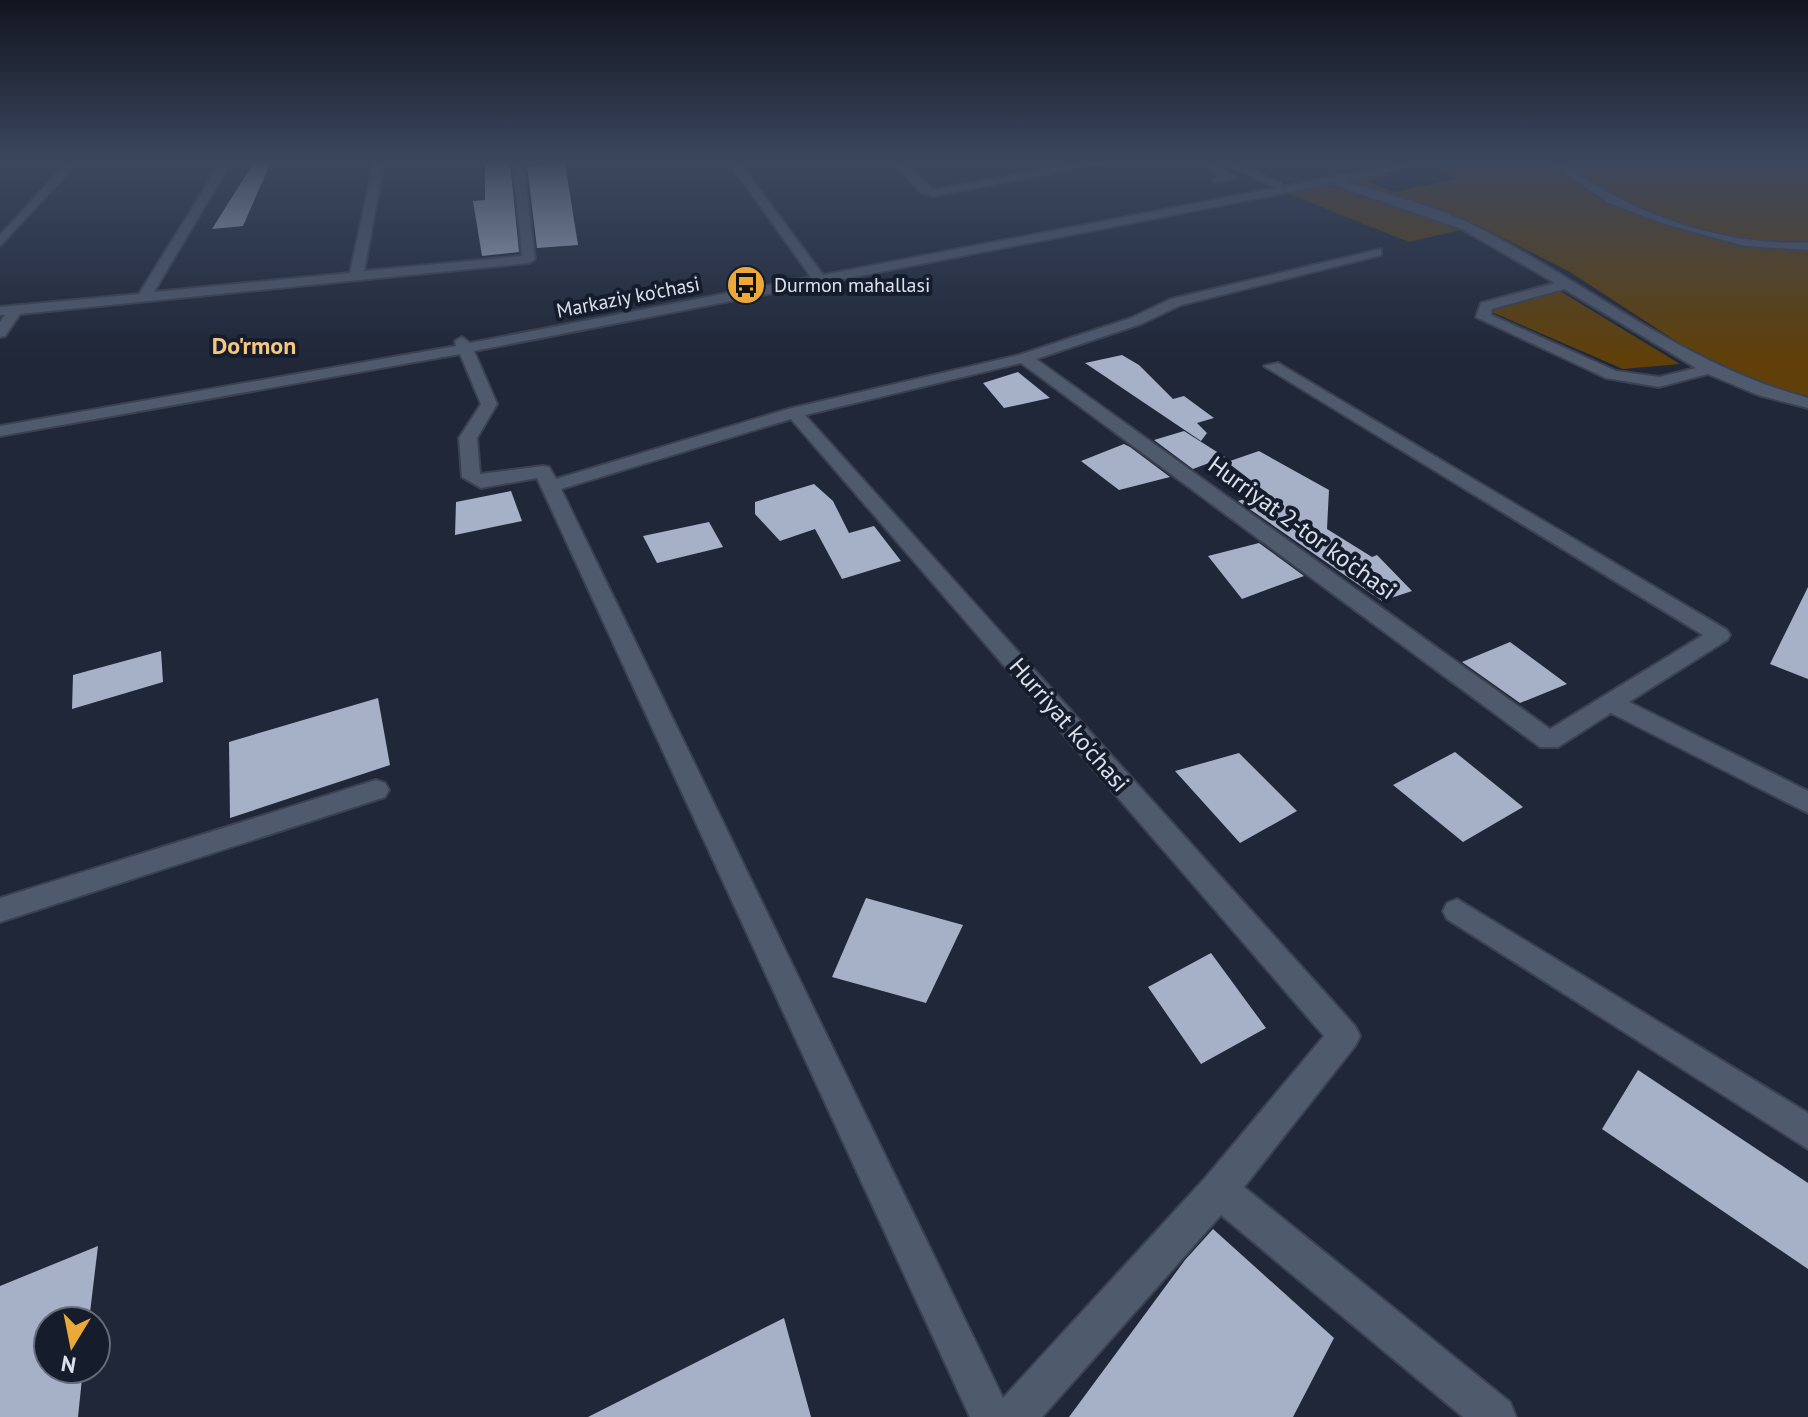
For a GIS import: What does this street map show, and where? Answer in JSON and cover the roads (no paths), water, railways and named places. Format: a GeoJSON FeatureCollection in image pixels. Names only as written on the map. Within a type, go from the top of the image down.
{"type":"FeatureCollection","features":[{"type":"Feature","properties":{"kind":"street"},"geometry":{"type":"LineString","coordinates":[[144,297],[186,228]]}},
{"type":"Feature","properties":{"kind":"street"},"geometry":{"type":"LineString","coordinates":[[356,276],[366,228]]}},
{"type":"Feature","properties":{"kind":"street"},"geometry":{"type":"LineString","coordinates":[[0,333],[8,311],[529,259],[525,228]]}},
{"type":"Feature","properties":{"kind":"street"},"geometry":{"type":"LineString","coordinates":[[782,228],[816,276]]}},
{"type":"Feature","properties":{"kind":"street","name":"Markaziy ko'chasi"},"geometry":{"type":"LineString","coordinates":[[0,431],[1065,228]]}},
{"type":"Feature","properties":{"kind":"street"},"geometry":{"type":"LineString","coordinates":[[1469,228],[1709,369],[1755,390],[1808,403]]}},
{"type":"Feature","properties":{"kind":"street"},"geometry":{"type":"LineString","coordinates":[[1699,228],[1788,249],[1808,246]]}},
{"type":"Feature","properties":{"kind":"street"},"geometry":{"type":"LineString","coordinates":[[548,487],[794,413],[1024,358],[1136,321],[1176,302],[1376,252]]}},
{"type":"Feature","properties":{"kind":"street"},"geometry":{"type":"LineString","coordinates":[[1567,284],[1486,306],[1483,317],[1612,375],[1659,382],[1709,369]]}},
{"type":"Feature","properties":{"kind":"street"},"geometry":{"type":"LineString","coordinates":[[464,345],[489,404],[468,438],[471,477],[481,482],[543,471],[991,1417]]}},
{"type":"Feature","properties":{"kind":"street","name":"Markaziy ko'chasi"},"geometry":{"type":"LineString","coordinates":[[0,422],[464,345]]}},
{"type":"Feature","properties":{"kind":"street","name":"Hurriyat 2-tor ko'chasi"},"geometry":{"type":"LineString","coordinates":[[1024,358],[1549,741],[1613,704]]}},
{"type":"Feature","properties":{"kind":"street"},"geometry":{"type":"LineString","coordinates":[[1272,366],[1719,635],[1613,704]]}},
{"type":"Feature","properties":{"kind":"street","name":"Hurriyat ko'chasi"},"geometry":{"type":"LineString","coordinates":[[794,413],[1344,1036],[1219,1190]]}},
{"type":"Feature","properties":{"kind":"street"},"geometry":{"type":"LineString","coordinates":[[1613,704],[1808,803]]}},
{"type":"Feature","properties":{"kind":"street"},"geometry":{"type":"LineString","coordinates":[[0,910],[376,790]]}},
{"type":"Feature","properties":{"kind":"street"},"geometry":{"type":"LineString","coordinates":[[1457,911],[1808,1132]]}},
{"type":"Feature","properties":{"kind":"street"},"geometry":{"type":"LineString","coordinates":[[1014,1417],[1219,1190],[1495,1417]]}},
{"type":"Feature","properties":{"kind":"place","name":"Durmon mahallasi"},"geometry":{"type":"Point","coordinates":[746,285]}},
{"type":"Feature","properties":{"kind":"district","name":"Do'rmon"},"geometry":{"type":"Point","coordinates":[254,346]}}]}
